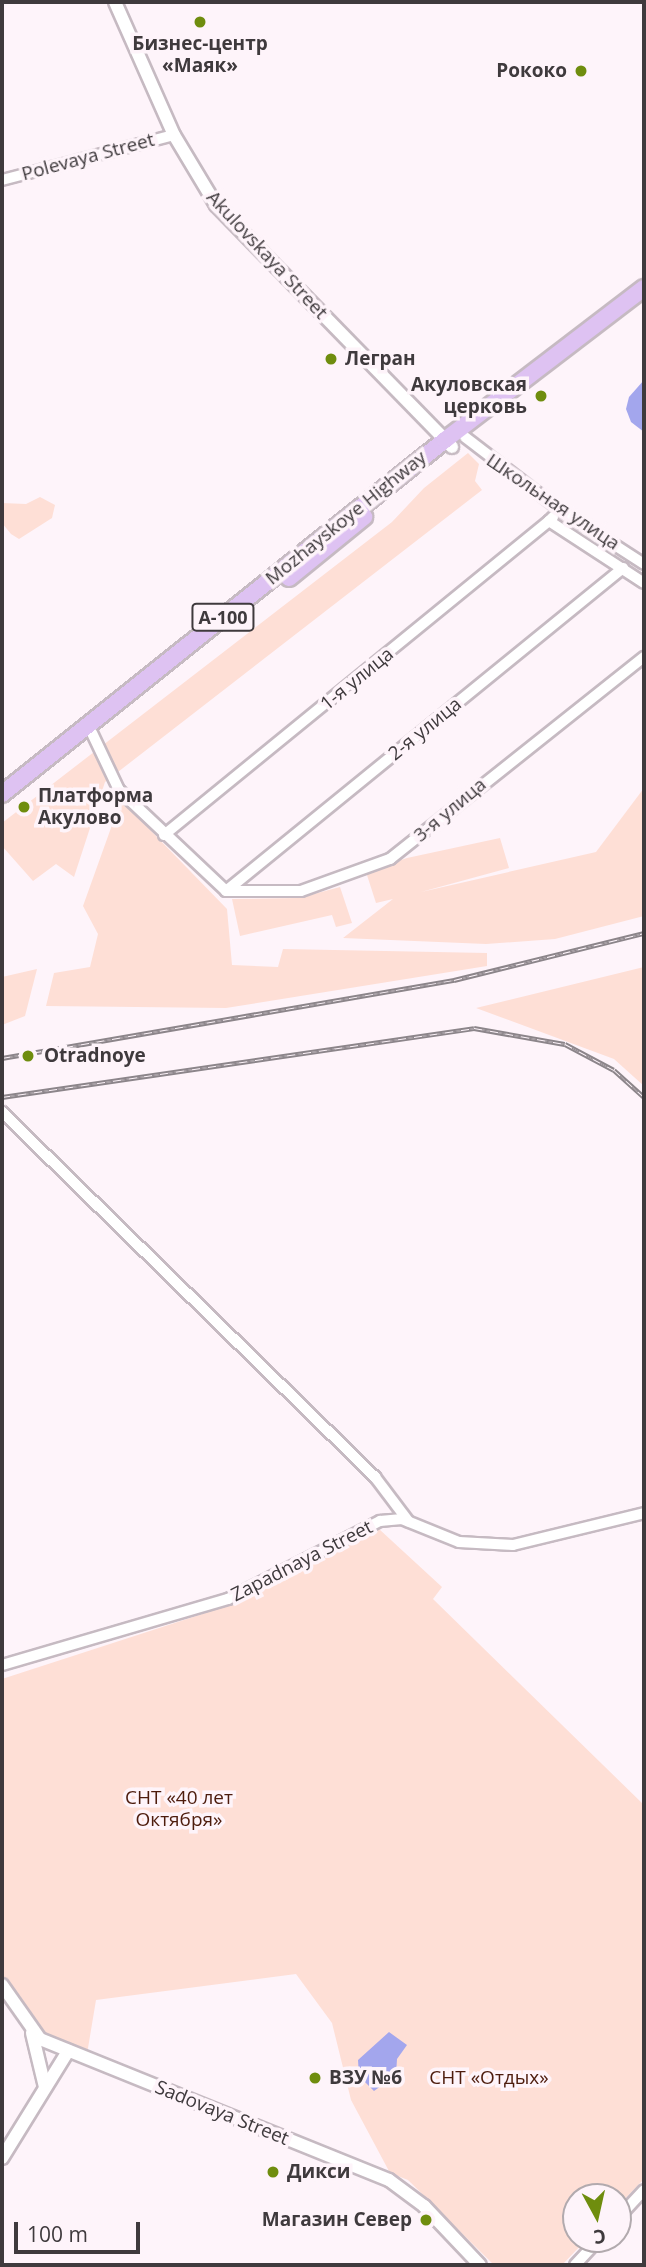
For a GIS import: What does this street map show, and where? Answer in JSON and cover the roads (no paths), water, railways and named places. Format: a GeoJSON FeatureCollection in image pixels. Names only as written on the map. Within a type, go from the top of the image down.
{"type":"FeatureCollection","features":[{"type":"Feature","properties":{"kind":"main road","name":"Mozhayskoye Highway"},"geometry":{"type":"LineString","coordinates":[[2,805],[458,439],[495,402],[644,288]]}},
{"type":"Feature","properties":{"kind":"main road","name":"А-100"},"geometry":{"type":"LineString","coordinates":[[458,439],[644,301]]}},
{"type":"Feature","properties":{"kind":"main road","name":"Mozhayskoye Highway"},"geometry":{"type":"LineString","coordinates":[[2,794],[458,439]]}},
{"type":"Feature","properties":{"kind":"street","name":"Akulovskaya Street"},"geometry":{"type":"LineString","coordinates":[[115,2],[174,135],[216,205],[458,439]]}},
{"type":"Feature","properties":{"kind":"street","name":"Polevaya Street"},"geometry":{"type":"LineString","coordinates":[[2,180],[174,135]]}},
{"type":"Feature","properties":{"kind":"street","name":"Школьная улица"},"geometry":{"type":"LineString","coordinates":[[458,439],[644,564]]}},
{"type":"Feature","properties":{"kind":"street","name":"1-я улица"},"geometry":{"type":"LineString","coordinates":[[164,835],[549,521],[559,509]]}},
{"type":"Feature","properties":{"kind":"street"},"geometry":{"type":"LineString","coordinates":[[549,521],[644,583]]}},
{"type":"Feature","properties":{"kind":"street","name":"2-я улица"},"geometry":{"type":"LineString","coordinates":[[226,891],[623,568]]}},
{"type":"Feature","properties":{"kind":"street","name":"3-я улица"},"geometry":{"type":"LineString","coordinates":[[226,891],[309,889],[390,859],[644,657]]}},
{"type":"Feature","properties":{"kind":"street"},"geometry":{"type":"LineString","coordinates":[[92,733],[119,790],[226,891]]}},
{"type":"Feature","properties":{"kind":"street"},"geometry":{"type":"LineString","coordinates":[[2,1112],[375,1477],[410,1522]]}},
{"type":"Feature","properties":{"kind":"street","name":"Zapadnaya Street"},"geometry":{"type":"LineString","coordinates":[[2,1665],[228,1599],[380,1521],[410,1522],[459,1542],[513,1545],[644,1513]]}},
{"type":"Feature","properties":{"kind":"street","name":"Sadovaya Street"},"geometry":{"type":"LineString","coordinates":[[2,1986],[40,2039],[388,2180],[424,2206],[480,2265]]}},
{"type":"Feature","properties":{"kind":"street"},"geometry":{"type":"LineString","coordinates":[[30,2027],[45,2087]]}},
{"type":"Feature","properties":{"kind":"street"},"geometry":{"type":"LineString","coordinates":[[2,2158],[68,2051]]}},
{"type":"Feature","properties":{"kind":"street"},"geometry":{"type":"LineString","coordinates":[[632,2203],[644,2190]]}},
{"type":"Feature","properties":{"kind":"water"},"geometry":{"type":"Polygon","coordinates":[[[644,380],[644,432],[631,422],[626,409],[629,397],[644,380]]]}},
{"type":"Feature","properties":{"kind":"water"},"geometry":{"type":"Polygon","coordinates":[[[389,2032],[407,2045],[397,2059],[396,2075],[374,2091],[359,2076],[358,2060],[389,2032]]]}},
{"type":"Feature","properties":{"kind":"railway"},"geometry":{"type":"LineString","coordinates":[[2,1058],[454,980],[644,933]]}},
{"type":"Feature","properties":{"kind":"railway"},"geometry":{"type":"LineString","coordinates":[[2,1097],[474,1028],[565,1044],[614,1070],[644,1097]]}},
{"type":"Feature","properties":{"kind":"place","name":"Бизнес-центр «Маяк»"},"geometry":{"type":"Point","coordinates":[200,22]}},
{"type":"Feature","properties":{"kind":"place","name":"Рококо"},"geometry":{"type":"Point","coordinates":[581,71]}},
{"type":"Feature","properties":{"kind":"place","name":"Легран"},"geometry":{"type":"Point","coordinates":[331,359]}},
{"type":"Feature","properties":{"kind":"place","name":"Акуловская церковь"},"geometry":{"type":"Point","coordinates":[541,396]}},
{"type":"Feature","properties":{"kind":"place","name":"Платформа Акулово"},"geometry":{"type":"Point","coordinates":[24,807]}},
{"type":"Feature","properties":{"kind":"place","name":"Otradnoye"},"geometry":{"type":"Point","coordinates":[28,1056]}},
{"type":"Feature","properties":{"kind":"place","name":"ВЗУ №6"},"geometry":{"type":"Point","coordinates":[315,2078]}},
{"type":"Feature","properties":{"kind":"place","name":"Дикси"},"geometry":{"type":"Point","coordinates":[273,2172]}},
{"type":"Feature","properties":{"kind":"place","name":"Магазин Север"},"geometry":{"type":"Point","coordinates":[426,2220]}},
{"type":"Feature","properties":{"kind":"park label","name":"СНТ «40 лет Октября»"},"geometry":{"type":"Point","coordinates":[179,1809]}},
{"type":"Feature","properties":{"kind":"park label","name":"СНТ «Отдых»"},"geometry":{"type":"Point","coordinates":[489,2078]}}]}
